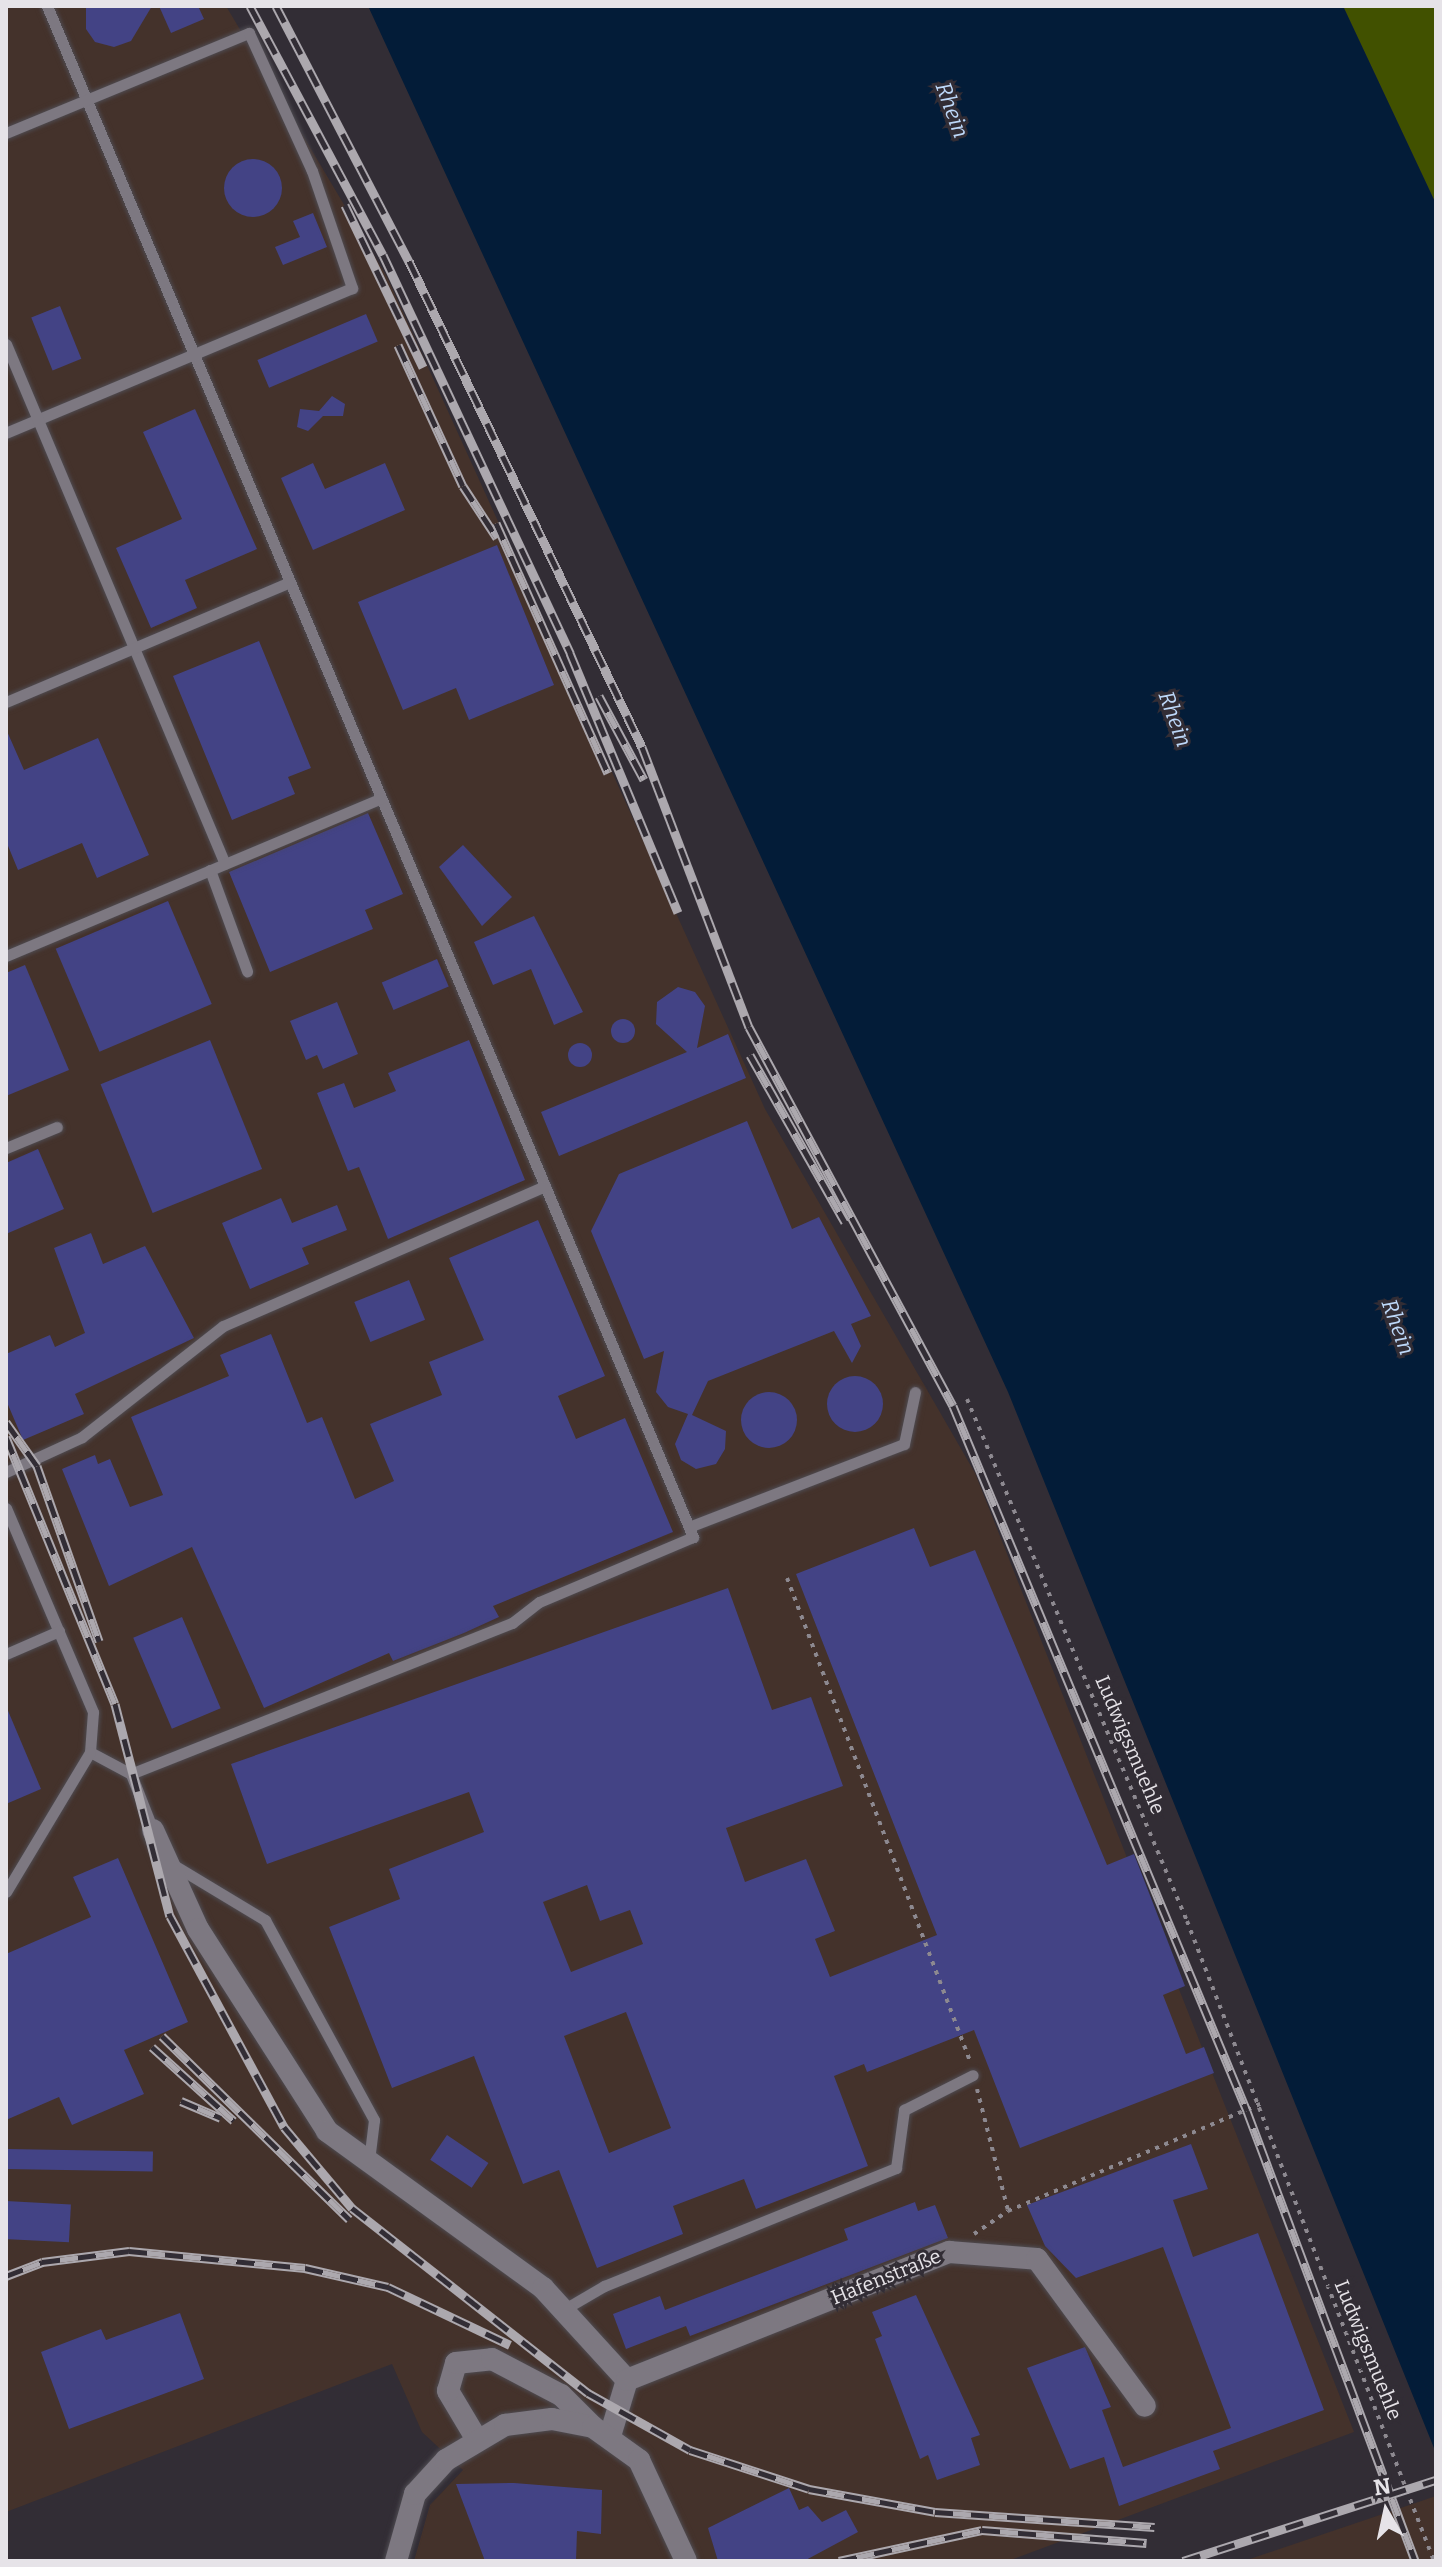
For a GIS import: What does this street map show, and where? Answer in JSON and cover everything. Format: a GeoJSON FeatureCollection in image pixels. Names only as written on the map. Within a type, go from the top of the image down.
{"type":"FeatureCollection","features":[{"type":"Feature","properties":{"kind":"street"},"geometry":{"type":"LineString","coordinates":[[153,1830],[198,1929],[327,2131],[563,2310],[627,2380],[625,2404],[602,2431]]}},
{"type":"Feature","properties":{"kind":"street","name":"Hafenstraße"},"geometry":{"type":"LineString","coordinates":[[627,2380],[949,2252],[1037,2259],[1145,2406]]}},
{"type":"Feature","properties":{"kind":"street"},"geometry":{"type":"LineString","coordinates":[[476,2438],[448,2391],[456,2363],[492,2359],[561,2395],[650,2476],[686,2561]]}},
{"type":"Feature","properties":{"kind":"street"},"geometry":{"type":"LineString","coordinates":[[396,2561],[415,2494],[476,2438],[535,2420],[602,2431]]}},
{"type":"Feature","properties":{"kind":"lane"},"geometry":{"type":"LineString","coordinates":[[47,6],[693,1537],[539,1602],[512,1623],[131,1774]]}},
{"type":"Feature","properties":{"kind":"lane"},"geometry":{"type":"LineString","coordinates":[[6,133],[249,33],[312,171],[352,288],[6,433]]}},
{"type":"Feature","properties":{"kind":"lane"},"geometry":{"type":"LineString","coordinates":[[6,344],[225,864]]}},
{"type":"Feature","properties":{"kind":"lane"},"geometry":{"type":"LineString","coordinates":[[6,702],[290,582]]}},
{"type":"Feature","properties":{"kind":"lane"},"geometry":{"type":"LineString","coordinates":[[6,956],[381,798]]}},
{"type":"Feature","properties":{"kind":"lane"},"geometry":{"type":"LineString","coordinates":[[210,870],[247,971]]}},
{"type":"Feature","properties":{"kind":"lane"},"geometry":{"type":"LineString","coordinates":[[6,1148],[57,1127]]}},
{"type":"Feature","properties":{"kind":"lane"},"geometry":{"type":"LineString","coordinates":[[6,1472],[82,1437],[223,1326],[545,1186]]}},
{"type":"Feature","properties":{"kind":"lane"},"geometry":{"type":"LineString","coordinates":[[689,1527],[904,1444],[915,1392]]}},
{"type":"Feature","properties":{"kind":"lane"},"geometry":{"type":"LineString","coordinates":[[6,1508],[93,1712],[90,1752],[6,1892]]}},
{"type":"Feature","properties":{"kind":"lane"},"geometry":{"type":"LineString","coordinates":[[6,1654],[59,1631]]}},
{"type":"Feature","properties":{"kind":"lane"},"geometry":{"type":"LineString","coordinates":[[90,1752],[131,1774],[153,1830]]}},
{"type":"Feature","properties":{"kind":"lane"},"geometry":{"type":"LineString","coordinates":[[168,1862],[265,1920],[374,2120],[369,2161]]}},
{"type":"Feature","properties":{"kind":"lane"},"geometry":{"type":"LineString","coordinates":[[563,2310],[604,2286],[896,2168],[904,2110],[973,2075]]}},
{"type":"Feature","properties":{"kind":"path","name":"Ludwigsmuehle"},"geometry":{"type":"LineString","coordinates":[[967,1399],[1260,2104],[1434,2561]]}},
{"type":"Feature","properties":{"kind":"path"},"geometry":{"type":"LineString","coordinates":[[787,1578],[973,2075],[1008,2211]]}},
{"type":"Feature","properties":{"kind":"path"},"geometry":{"type":"LineString","coordinates":[[949,2252],[1008,2211],[1260,2104]]}},
{"type":"Feature","properties":{"kind":"shaded area"},"geometry":{"type":"Polygon","coordinates":[[[6,6],[226,6],[387,277],[765,1109],[975,1473],[1354,2432],[1008,2561],[414,2561],[430,2505],[463,2470],[422,2432],[392,2364],[6,2512],[6,6]]]}},
{"type":"Feature","properties":{"kind":"shaded area"},"geometry":{"type":"Polygon","coordinates":[[[1436,2496],[1436,2561],[1244,2561],[1436,2496]]]}},
{"type":"Feature","properties":{"kind":"green space"},"geometry":{"type":"Polygon","coordinates":[[[1343,6],[1436,6],[1436,204],[1343,6]]]}},
{"type":"Feature","properties":{"kind":"water","name":"Rhein"},"geometry":{"type":"Polygon","coordinates":[[[368,6],[1343,6],[1436,204],[1436,2453],[1008,1392],[368,6]]]}},
{"type":"Feature","properties":{"kind":"building"},"geometry":{"type":"Polygon","coordinates":[[[86,6],[152,6],[131,41],[114,47],[95,42],[86,29],[86,6]]]}},
{"type":"Feature","properties":{"kind":"building"},"geometry":{"type":"Polygon","coordinates":[[[159,6],[198,6],[204,19],[171,33],[159,6]]]}},
{"type":"Feature","properties":{"kind":"building"},"geometry":{"type":"Polygon","coordinates":[[[253,159],[274,167],[282,188],[274,209],[253,217],[232,209],[224,188],[232,167],[253,159]]]}},
{"type":"Feature","properties":{"kind":"building"},"geometry":{"type":"Polygon","coordinates":[[[313,213],[327,247],[283,265],[275,247],[300,237],[293,221],[313,213]]]}},
{"type":"Feature","properties":{"kind":"building"},"geometry":{"type":"Polygon","coordinates":[[[60,306],[81,359],[53,370],[31,318],[60,306]]]}},
{"type":"Feature","properties":{"kind":"building"},"geometry":{"type":"Polygon","coordinates":[[[366,314],[378,342],[269,388],[257,360],[366,314]]]}},
{"type":"Feature","properties":{"kind":"building"},"geometry":{"type":"Polygon","coordinates":[[[332,396],[345,404],[343,416],[323,416],[308,431],[297,427],[300,409],[319,411],[332,396]]]}},
{"type":"Feature","properties":{"kind":"building"},"geometry":{"type":"Polygon","coordinates":[[[195,409],[257,549],[185,580],[197,608],[151,628],[116,548],[182,519],[143,432],[195,409]]]}},
{"type":"Feature","properties":{"kind":"building"},"geometry":{"type":"Polygon","coordinates":[[[313,463],[325,489],[385,463],[405,510],[313,550],[281,478],[313,463]]]}},
{"type":"Feature","properties":{"kind":"building"},"geometry":{"type":"Polygon","coordinates":[[[497,545],[554,685],[469,720],[456,688],[403,710],[358,602],[497,545]]]}},
{"type":"Feature","properties":{"kind":"building"},"geometry":{"type":"Polygon","coordinates":[[[259,641],[311,768],[288,777],[295,794],[232,820],[173,676],[259,641]]]}},
{"type":"Feature","properties":{"kind":"building"},"geometry":{"type":"Polygon","coordinates":[[[6,729],[24,770],[98,738],[149,855],[97,878],[82,843],[18,870],[6,841],[6,729]]]}},
{"type":"Feature","properties":{"kind":"building"},"geometry":{"type":"Polygon","coordinates":[[[368,813],[403,894],[365,910],[373,929],[270,972],[229,872],[368,813]]]}},
{"type":"Feature","properties":{"kind":"building"},"geometry":{"type":"Polygon","coordinates":[[[463,845],[512,897],[482,926],[439,867],[463,845]]]}},
{"type":"Feature","properties":{"kind":"building"},"geometry":{"type":"Polygon","coordinates":[[[168,901],[212,1004],[99,1052],[56,949],[168,901]]]}},
{"type":"Feature","properties":{"kind":"building"},"geometry":{"type":"Polygon","coordinates":[[[534,916],[583,1012],[554,1025],[531,969],[493,985],[474,942],[534,916]]]}},
{"type":"Feature","properties":{"kind":"building"},"geometry":{"type":"Polygon","coordinates":[[[437,959],[449,987],[393,1010],[382,982],[437,959]]]}},
{"type":"Feature","properties":{"kind":"building"},"geometry":{"type":"Polygon","coordinates":[[[25,965],[69,1070],[6,1096],[6,973],[25,965]]]}},
{"type":"Feature","properties":{"kind":"building"},"geometry":{"type":"Polygon","coordinates":[[[678,987],[695,992],[705,1006],[697,1048],[728,1034],[746,1078],[559,1156],[541,1112],[687,1052],[656,1024],[657,1002],[678,987]]]}},
{"type":"Feature","properties":{"kind":"building"},"geometry":{"type":"Polygon","coordinates":[[[337,1002],[358,1054],[323,1069],[317,1055],[306,1060],[290,1021],[337,1002]]]}},
{"type":"Feature","properties":{"kind":"building"},"geometry":{"type":"Polygon","coordinates":[[[623,1019],[634,1026],[635,1031],[628,1042],[623,1043],[612,1036],[611,1031],[618,1020],[623,1019]]]}},
{"type":"Feature","properties":{"kind":"building"},"geometry":{"type":"Polygon","coordinates":[[[210,1040],[262,1169],[153,1213],[101,1084],[210,1040]]]}},
{"type":"Feature","properties":{"kind":"building"},"geometry":{"type":"Polygon","coordinates":[[[469,1040],[525,1180],[388,1239],[359,1167],[348,1171],[317,1093],[344,1083],[354,1108],[396,1091],[388,1073],[469,1040]]]}},
{"type":"Feature","properties":{"kind":"building"},"geometry":{"type":"Polygon","coordinates":[[[580,1043],[589,1046],[592,1055],[589,1064],[580,1067],[571,1064],[568,1055],[571,1046],[580,1043]]]}},
{"type":"Feature","properties":{"kind":"building"},"geometry":{"type":"Polygon","coordinates":[[[747,1121],[792,1229],[819,1217],[871,1316],[851,1324],[861,1346],[852,1363],[834,1331],[708,1381],[692,1415],[726,1431],[725,1449],[716,1464],[696,1469],[681,1460],[675,1444],[688,1414],[668,1407],[656,1392],[664,1351],[644,1359],[591,1231],[619,1174],[747,1121]]]}},
{"type":"Feature","properties":{"kind":"building"},"geometry":{"type":"Polygon","coordinates":[[[38,1149],[64,1209],[6,1234],[6,1163],[38,1149]]]}},
{"type":"Feature","properties":{"kind":"building"},"geometry":{"type":"Polygon","coordinates":[[[281,1198],[292,1223],[337,1205],[347,1230],[302,1248],[309,1264],[250,1289],[222,1223],[281,1198]]]}},
{"type":"Feature","properties":{"kind":"building"},"geometry":{"type":"Polygon","coordinates":[[[538,1220],[605,1376],[558,1396],[576,1439],[625,1418],[673,1532],[493,1606],[499,1617],[464,1633],[393,1661],[389,1653],[264,1708],[192,1547],[109,1586],[62,1469],[95,1455],[98,1464],[110,1459],[130,1507],[163,1495],[131,1417],[229,1376],[220,1355],[271,1334],[307,1423],[322,1417],[355,1499],[394,1481],[370,1424],[442,1395],[429,1362],[484,1340],[449,1258],[538,1220]]]}},
{"type":"Feature","properties":{"kind":"building"},"geometry":{"type":"Polygon","coordinates":[[[91,1233],[103,1264],[145,1246],[194,1338],[75,1394],[84,1414],[23,1440],[6,1400],[6,1354],[50,1335],[55,1347],[85,1333],[54,1248],[91,1233]]]}},
{"type":"Feature","properties":{"kind":"building"},"geometry":{"type":"Polygon","coordinates":[[[409,1280],[425,1320],[370,1342],[354,1302],[409,1280]]]}},
{"type":"Feature","properties":{"kind":"building"},"geometry":{"type":"Polygon","coordinates":[[[855,1376],[875,1384],[883,1404],[875,1424],[855,1432],[835,1424],[827,1404],[835,1384],[855,1376]]]}},
{"type":"Feature","properties":{"kind":"building"},"geometry":{"type":"Polygon","coordinates":[[[769,1392],[789,1400],[797,1420],[789,1440],[769,1448],[749,1440],[741,1420],[749,1400],[769,1392]]]}},
{"type":"Feature","properties":{"kind":"building"},"geometry":{"type":"Polygon","coordinates":[[[914,1528],[930,1567],[975,1550],[1107,1865],[1134,1854],[1185,1986],[1163,1995],[1186,2054],[1204,2047],[1214,2073],[1020,2148],[974,2030],[867,2072],[864,2064],[834,2076],[868,2166],[756,2209],[744,2179],[673,2206],[683,2234],[597,2268],[559,2170],[523,2184],[474,2056],[392,2088],[329,1927],[400,1899],[389,1869],[484,1832],[469,1792],[267,1864],[231,1764],[728,1588],[772,1710],[811,1697],[843,1786],[726,1828],[745,1882],[806,1859],[835,1931],[815,1939],[830,1977],[937,1935],[796,1574],[914,1528]],[[587,1885],[543,1902],[571,1972],[643,1944],[630,1910],[600,1921],[587,1885]],[[626,2012],[564,2036],[609,2153],[671,2128],[626,2012]]]}},
{"type":"Feature","properties":{"kind":"building"},"geometry":{"type":"Polygon","coordinates":[[[182,1617],[221,1708],[172,1729],[133,1638],[182,1617]]]}},
{"type":"Feature","properties":{"kind":"building"},"geometry":{"type":"Polygon","coordinates":[[[6,1706],[41,1789],[6,1804],[6,1706]]]}},
{"type":"Feature","properties":{"kind":"building"},"geometry":{"type":"Polygon","coordinates":[[[118,1858],[188,2022],[124,2050],[144,2094],[72,2125],[59,2097],[6,2120],[6,1954],[91,1917],[73,1877],[118,1858]]]}},
{"type":"Feature","properties":{"kind":"building"},"geometry":{"type":"Polygon","coordinates":[[[447,2135],[488,2163],[472,2188],[430,2160],[447,2135]]]}},
{"type":"Feature","properties":{"kind":"building"},"geometry":{"type":"Polygon","coordinates":[[[1191,2144],[1208,2189],[1173,2200],[1193,2257],[1258,2233],[1324,2410],[1213,2451],[1220,2469],[1119,2506],[1104,2457],[1070,2469],[1027,2368],[1085,2347],[1111,2407],[1102,2410],[1123,2467],[1231,2428],[1163,2247],[1076,2278],[1045,2246],[1027,2205],[1191,2144]]]}},
{"type":"Feature","properties":{"kind":"building"},"geometry":{"type":"Polygon","coordinates":[[[6,2149],[153,2152],[153,2172],[6,2169],[6,2149]]]}},
{"type":"Feature","properties":{"kind":"building"},"geometry":{"type":"Polygon","coordinates":[[[6,2201],[71,2204],[69,2242],[6,2239],[6,2201]]]}},
{"type":"Feature","properties":{"kind":"building"},"geometry":{"type":"Polygon","coordinates":[[[915,2202],[918,2211],[935,2205],[948,2238],[690,2336],[686,2326],[626,2349],[613,2314],[660,2296],[665,2310],[848,2240],[844,2229],[915,2202]]]}},
{"type":"Feature","properties":{"kind":"building"},"geometry":{"type":"Polygon","coordinates":[[[916,2295],[980,2435],[971,2438],[980,2465],[937,2480],[928,2455],[920,2459],[875,2339],[882,2336],[872,2312],[916,2295]]]}},
{"type":"Feature","properties":{"kind":"building"},"geometry":{"type":"Polygon","coordinates":[[[180,2313],[204,2379],[69,2429],[41,2352],[101,2329],[106,2340],[180,2313]]]}},
{"type":"Feature","properties":{"kind":"building"},"geometry":{"type":"Polygon","coordinates":[[[514,2483],[602,2490],[601,2534],[577,2531],[576,2561],[485,2561],[456,2484],[514,2483]]]}},
{"type":"Feature","properties":{"kind":"building"},"geometry":{"type":"Polygon","coordinates":[[[789,2488],[799,2510],[808,2506],[822,2522],[846,2510],[858,2532],[804,2561],[718,2561],[708,2528],[789,2488]]]}},
{"type":"Feature","properties":{"kind":"railway"},"geometry":{"type":"LineString","coordinates":[[250,6],[383,255],[570,653],[678,912]]}},
{"type":"Feature","properties":{"kind":"railway"},"geometry":{"type":"LineString","coordinates":[[276,6],[409,261],[642,747],[749,1027],[953,1406],[1247,2111],[1415,2561]]}},
{"type":"Feature","properties":{"kind":"railway"},"geometry":{"type":"LineString","coordinates":[[345,205],[423,367]]}},
{"type":"Feature","properties":{"kind":"railway"},"geometry":{"type":"LineString","coordinates":[[398,345],[463,486],[497,538]]}},
{"type":"Feature","properties":{"kind":"railway"},"geometry":{"type":"LineString","coordinates":[[496,523],[608,773]]}},
{"type":"Feature","properties":{"kind":"railway"},"geometry":{"type":"LineString","coordinates":[[599,696],[644,780]]}},
{"type":"Feature","properties":{"kind":"railway"},"geometry":{"type":"LineString","coordinates":[[750,1055],[845,1222]]}},
{"type":"Feature","properties":{"kind":"railway"},"geometry":{"type":"LineString","coordinates":[[6,1422],[37,1466],[99,1641]]}},
{"type":"Feature","properties":{"kind":"railway"},"geometry":{"type":"LineString","coordinates":[[6,1437],[115,1704],[170,1916],[284,2127],[352,2208],[588,2393],[690,2450],[809,2489],[935,2512],[1154,2527]]}},
{"type":"Feature","properties":{"kind":"railway"},"geometry":{"type":"LineString","coordinates":[[162,2036],[349,2219]]}},
{"type":"Feature","properties":{"kind":"railway"},"geometry":{"type":"LineString","coordinates":[[152,2047],[234,2121]]}},
{"type":"Feature","properties":{"kind":"railway"},"geometry":{"type":"LineString","coordinates":[[181,2101],[221,2118]]}},
{"type":"Feature","properties":{"kind":"railway"},"geometry":{"type":"LineString","coordinates":[[6,2276],[42,2262],[129,2251],[305,2268],[388,2287],[510,2345]]}},
{"type":"Feature","properties":{"kind":"railway"},"geometry":{"type":"LineString","coordinates":[[1183,2561],[1436,2480]]}},
{"type":"Feature","properties":{"kind":"railway"},"geometry":{"type":"LineString","coordinates":[[839,2561],[982,2530],[1146,2543]]}}]}
